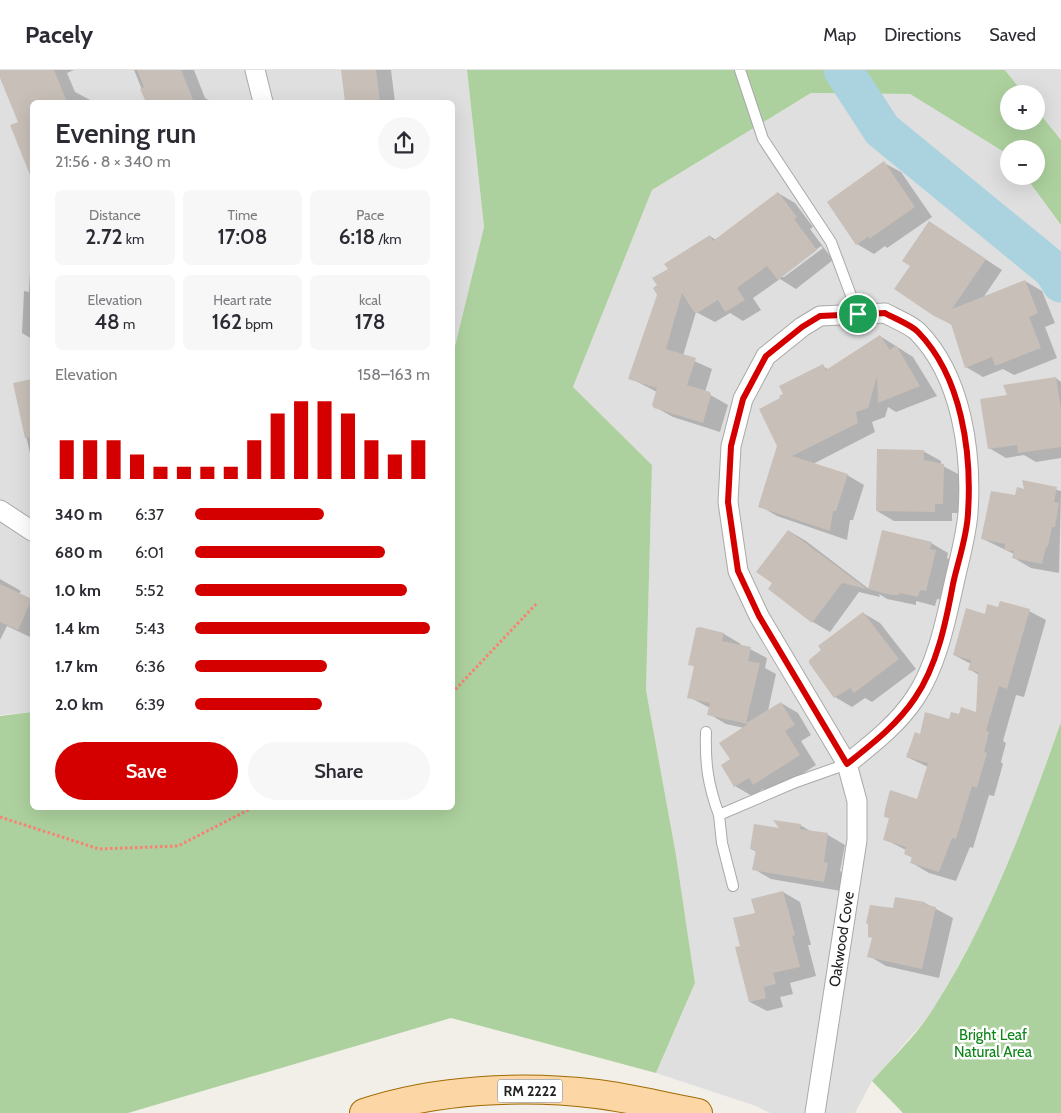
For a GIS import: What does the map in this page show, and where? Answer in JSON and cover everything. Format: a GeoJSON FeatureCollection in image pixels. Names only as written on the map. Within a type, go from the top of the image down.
{"type":"FeatureCollection","features":[{"type":"Feature","properties":{"kind":"main road","name":"RM 2222"},"geometry":{"type":"LineString","coordinates":[[364,1113],[389,1105],[497,1089],[597,1094],[698,1113]]}},
{"type":"Feature","properties":{"kind":"street"},"geometry":{"type":"LineString","coordinates":[[255,70],[262,100]]}},
{"type":"Feature","properties":{"kind":"street","name":"Oakwood Cove"},"geometry":{"type":"LineString","coordinates":[[815,1113],[857,840],[857,801],[847,764],[759,616],[738,571],[728,502],[731,446],[743,399],[766,356],[802,327],[820,316],[885,313],[916,330],[939,358],[954,393],[968,457],[968,515],[950,600],[933,662],[915,698],[892,727],[847,764]]}},
{"type":"Feature","properties":{"kind":"street"},"geometry":{"type":"LineString","coordinates":[[0,510],[30,530]]}},
{"type":"Feature","properties":{"kind":"lane"},"geometry":{"type":"LineString","coordinates":[[740,70],[763,139],[832,242],[858,314]]}},
{"type":"Feature","properties":{"kind":"lane"},"geometry":{"type":"LineString","coordinates":[[706,732],[705,761],[709,788],[719,814],[722,843],[733,886]]}},
{"type":"Feature","properties":{"kind":"lane"},"geometry":{"type":"LineString","coordinates":[[719,814],[796,782],[847,764]]}},
{"type":"Feature","properties":{"kind":"path"},"geometry":{"type":"LineString","coordinates":[[455,689],[537,603]]}},
{"type":"Feature","properties":{"kind":"path"},"geometry":{"type":"LineString","coordinates":[[0,817],[99,849],[178,846],[248,810]]}},
{"type":"Feature","properties":{"kind":"shaded area"},"geometry":{"type":"Polygon","coordinates":[[[0,70],[467,70],[484,227],[455,350],[455,100],[30,100],[30,712],[0,715],[0,70]]]}},
{"type":"Feature","properties":{"kind":"shaded area"},"geometry":{"type":"Polygon","coordinates":[[[1005,70],[1061,70],[1061,140],[1045,120],[1045,85],[1017,85],[1005,70]]]}},
{"type":"Feature","properties":{"kind":"shaded area"},"geometry":{"type":"Polygon","coordinates":[[[811,93],[910,94],[1000,149],[1000,185],[1032,185],[1061,225],[1061,722],[1028,815],[990,908],[933,1011],[872,1081],[855,1113],[770,1113],[756,1106],[656,1073],[695,983],[676,855],[646,690],[652,465],[573,387],[652,190],[811,93]]]}},
{"type":"Feature","properties":{"kind":"green space"},"geometry":{"type":"Polygon","coordinates":[[[467,70],[1005,70],[1017,85],[1000,85],[1000,130],[1045,130],[1045,120],[1061,140],[1061,225],[1032,185],[1045,185],[1045,140],[1000,140],[1000,149],[910,94],[811,93],[652,190],[573,387],[652,465],[646,690],[676,855],[695,983],[656,1073],[451,1018],[128,1113],[0,1113],[0,716],[30,712],[30,810],[455,810],[455,347],[484,227],[467,70]]]}},
{"type":"Feature","properties":{"kind":"green space","name":"Bright Leaf Natural Area"},"geometry":{"type":"Polygon","coordinates":[[[1061,722],[1061,1113],[903,1113],[872,1081],[927,1019],[972,941],[1020,833],[1061,722]]]}},
{"type":"Feature","properties":{"kind":"building"},"geometry":{"type":"Polygon","coordinates":[[[0,70],[54,70],[66,100],[30,100],[30,175],[10,125],[18,122],[0,78],[0,70]]]}},
{"type":"Feature","properties":{"kind":"building"},"geometry":{"type":"Polygon","coordinates":[[[137,70],[181,70],[193,100],[145,100],[140,89],[144,87],[137,70]]]}},
{"type":"Feature","properties":{"kind":"building"},"geometry":{"type":"Polygon","coordinates":[[[341,70],[376,70],[380,100],[345,100],[341,70]]]}},
{"type":"Feature","properties":{"kind":"building"},"geometry":{"type":"Polygon","coordinates":[[[884,161],[915,207],[869,239],[869,236],[856,245],[827,202],[884,161]]]}},
{"type":"Feature","properties":{"kind":"building"},"geometry":{"type":"Polygon","coordinates":[[[778,192],[797,217],[794,219],[817,250],[778,280],[767,266],[737,288],[745,300],[725,312],[718,300],[697,313],[694,312],[682,293],[666,349],[696,358],[687,385],[710,392],[711,395],[703,423],[654,408],[652,405],[657,388],[628,379],[657,295],[653,288],[657,285],[652,278],[668,269],[664,264],[710,235],[713,241],[778,192]]]}},
{"type":"Feature","properties":{"kind":"building"},"geometry":{"type":"Polygon","coordinates":[[[929,221],[986,259],[952,309],[1025,280],[1038,313],[1029,317],[1041,348],[995,366],[992,357],[965,368],[951,324],[934,316],[894,289],[910,266],[902,261],[929,221]]]}},
{"type":"Feature","properties":{"kind":"building"},"geometry":{"type":"Polygon","coordinates":[[[880,335],[890,350],[896,345],[920,386],[878,403],[877,376],[868,408],[856,412],[858,423],[792,456],[848,474],[836,511],[833,511],[830,531],[758,507],[777,446],[759,409],[780,398],[779,396],[783,394],[779,386],[823,364],[826,370],[880,335]]]}},
{"type":"Feature","properties":{"kind":"building"},"geometry":{"type":"Polygon","coordinates":[[[1056,377],[1061,409],[1061,447],[1018,453],[1017,445],[988,449],[980,399],[1007,395],[1003,385],[1056,377]]]}},
{"type":"Feature","properties":{"kind":"building"},"geometry":{"type":"Polygon","coordinates":[[[30,379],[30,437],[25,438],[13,383],[30,379]]]}},
{"type":"Feature","properties":{"kind":"building"},"geometry":{"type":"Polygon","coordinates":[[[877,449],[924,450],[924,460],[944,464],[943,504],[935,504],[935,512],[876,511],[877,449]]]}},
{"type":"Feature","properties":{"kind":"building"},"geometry":{"type":"Polygon","coordinates":[[[1022,480],[1057,487],[1054,502],[1059,503],[1055,527],[1052,527],[1042,564],[1012,558],[1014,551],[1004,550],[1005,544],[981,539],[991,491],[1015,495],[1017,487],[1024,489],[1022,480]]]}},
{"type":"Feature","properties":{"kind":"building"},"geometry":{"type":"Polygon","coordinates":[[[788,530],[867,589],[842,583],[812,623],[768,589],[772,583],[756,572],[788,530]]]}},
{"type":"Feature","properties":{"kind":"building"},"geometry":{"type":"Polygon","coordinates":[[[882,530],[932,542],[930,549],[936,550],[926,591],[920,590],[918,597],[899,593],[899,595],[891,595],[868,589],[882,530]]]}},
{"type":"Feature","properties":{"kind":"building"},"geometry":{"type":"Polygon","coordinates":[[[0,584],[30,598],[30,603],[18,630],[0,622],[0,584]]]}},
{"type":"Feature","properties":{"kind":"building"},"geometry":{"type":"Polygon","coordinates":[[[1000,601],[1030,609],[1007,689],[999,686],[986,731],[989,732],[984,752],[987,753],[977,788],[972,786],[956,839],[952,838],[939,872],[910,863],[912,857],[904,854],[906,847],[883,840],[889,818],[884,817],[885,809],[890,790],[917,799],[928,763],[906,757],[915,732],[920,734],[925,712],[949,719],[951,712],[959,714],[961,707],[976,712],[978,672],[968,670],[971,660],[953,655],[966,608],[985,614],[987,604],[998,607],[1000,601]]]}},
{"type":"Feature","properties":{"kind":"building"},"geometry":{"type":"Polygon","coordinates":[[[863,612],[899,659],[854,693],[850,688],[834,698],[809,663],[809,660],[821,650],[818,646],[863,612]]]}},
{"type":"Feature","properties":{"kind":"building"},"geometry":{"type":"Polygon","coordinates":[[[700,627],[724,633],[722,641],[751,647],[748,661],[760,663],[746,723],[781,702],[795,725],[785,731],[800,755],[753,785],[749,778],[734,787],[721,765],[730,759],[719,743],[748,724],[707,715],[710,703],[687,698],[694,666],[688,665],[696,628],[700,627]]]}},
{"type":"Feature","properties":{"kind":"building"},"geometry":{"type":"Polygon","coordinates":[[[773,820],[801,824],[800,829],[828,833],[824,862],[828,863],[824,882],[752,870],[756,850],[750,849],[754,824],[779,828],[773,820]]]}},
{"type":"Feature","properties":{"kind":"building"},"geometry":{"type":"Polygon","coordinates":[[[783,891],[795,935],[792,936],[800,967],[773,973],[776,984],[764,987],[766,998],[749,1002],[735,947],[740,946],[733,918],[755,913],[751,899],[783,891]]]}},
{"type":"Feature","properties":{"kind":"building"},"geometry":{"type":"Polygon","coordinates":[[[895,897],[925,902],[924,904],[936,907],[922,969],[867,957],[872,938],[868,937],[868,924],[866,923],[870,905],[893,908],[895,897]]]}},
{"type":"Feature","properties":{"kind":"waterway"},"geometry":{"type":"LineString","coordinates":[[843,70],[882,130],[1053,270],[1061,283]]}},
{"type":"Feature","properties":{"kind":"route"},"geometry":{"type":"LineString","coordinates":[[885,313],[916,330],[939,358],[954,393],[968,457],[968,515],[950,600],[933,662],[915,698],[892,727],[847,764],[759,616],[738,571],[728,502],[731,446],[743,399],[766,356],[802,327],[820,316],[858,314],[885,313]]}}]}
